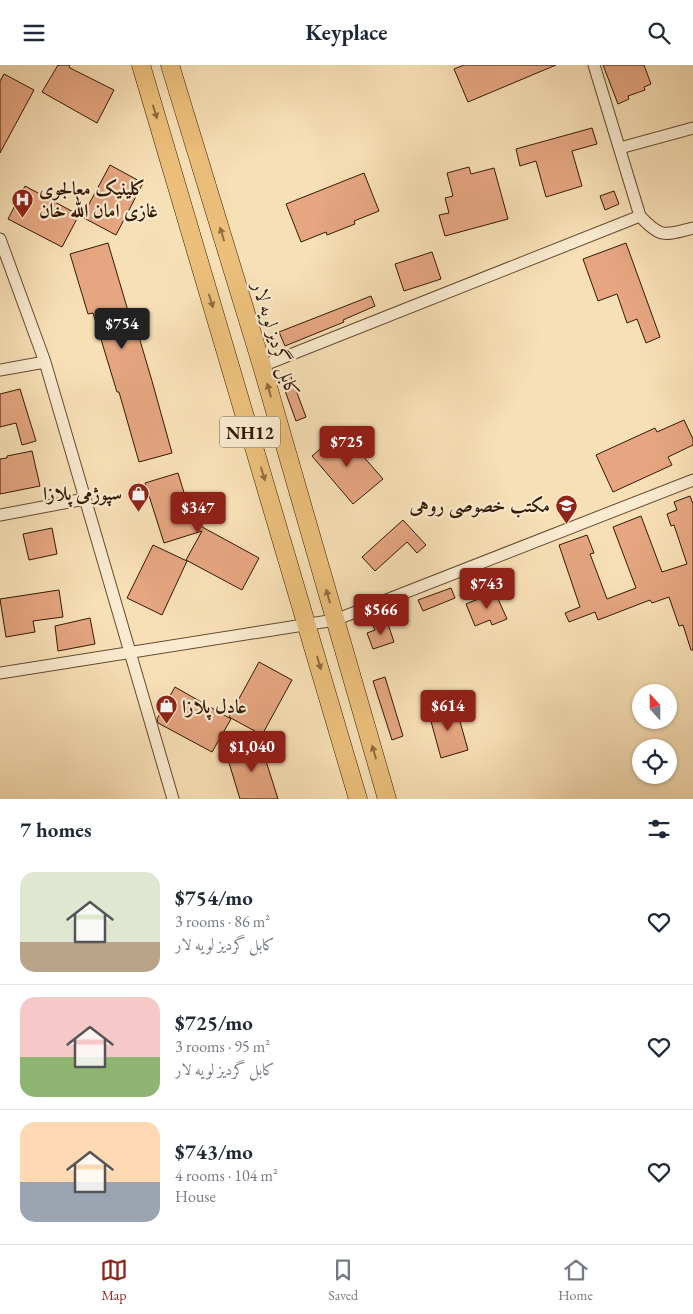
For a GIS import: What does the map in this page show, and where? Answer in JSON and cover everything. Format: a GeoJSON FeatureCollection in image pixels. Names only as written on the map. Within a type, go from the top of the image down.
{"type":"FeatureCollection","features":[{"type":"Feature","properties":{"kind":"highway","name":"NH12"},"geometry":{"type":"LineString","coordinates":[[141,65],[358,799]]}},
{"type":"Feature","properties":{"kind":"highway","name":"کابل گردیز لویه لار"},"geometry":{"type":"LineString","coordinates":[[170,65],[262,366],[387,799]]}},
{"type":"Feature","properties":{"kind":"street"},"geometry":{"type":"LineString","coordinates":[[594,65],[640,216],[655,230],[665,234],[693,228]]}},
{"type":"Feature","properties":{"kind":"street"},"geometry":{"type":"LineString","coordinates":[[620,148],[693,128]]}},
{"type":"Feature","properties":{"kind":"street"},"geometry":{"type":"LineString","coordinates":[[262,366],[640,216]]}},
{"type":"Feature","properties":{"kind":"street"},"geometry":{"type":"LineString","coordinates":[[0,239],[45,362],[173,799]]}},
{"type":"Feature","properties":{"kind":"street"},"geometry":{"type":"LineString","coordinates":[[0,370],[45,362]]}},
{"type":"Feature","properties":{"kind":"street"},"geometry":{"type":"LineString","coordinates":[[0,673],[335,620],[693,480]]}},
{"type":"Feature","properties":{"kind":"street"},"geometry":{"type":"LineString","coordinates":[[0,515],[85,499]]}},
{"type":"Feature","properties":{"kind":"building"},"geometry":{"type":"Polygon","coordinates":[[[58,65],[69,65],[70,68],[114,90],[97,123],[42,92],[58,65]]]}},
{"type":"Feature","properties":{"kind":"building"},"geometry":{"type":"Polygon","coordinates":[[[464,65],[556,65],[468,102],[454,69],[464,65]]]}},
{"type":"Feature","properties":{"kind":"building"},"geometry":{"type":"Polygon","coordinates":[[[603,65],[644,65],[651,84],[644,87],[645,90],[628,96],[629,99],[618,104],[603,65]]]}},
{"type":"Feature","properties":{"kind":"building"},"geometry":{"type":"Polygon","coordinates":[[[4,74],[34,90],[0,153],[0,81],[4,74]]]}},
{"type":"Feature","properties":{"kind":"building"},"geometry":{"type":"Polygon","coordinates":[[[592,128],[597,144],[572,151],[582,186],[546,197],[536,161],[520,166],[516,149],[592,128]]]}},
{"type":"Feature","properties":{"kind":"building"},"geometry":{"type":"Polygon","coordinates":[[[110,165],[143,183],[116,235],[82,217],[110,165]]]}},
{"type":"Feature","properties":{"kind":"building"},"geometry":{"type":"Polygon","coordinates":[[[469,167],[471,174],[494,168],[508,219],[445,236],[439,215],[449,213],[445,198],[453,196],[447,173],[469,167]]]}},
{"type":"Feature","properties":{"kind":"building"},"geometry":{"type":"Polygon","coordinates":[[[364,173],[379,211],[354,221],[355,224],[327,235],[326,232],[301,242],[286,204],[364,173]]]}},
{"type":"Feature","properties":{"kind":"building"},"geometry":{"type":"Polygon","coordinates":[[[25,186],[79,215],[62,247],[8,219],[25,186]]]}},
{"type":"Feature","properties":{"kind":"building"},"geometry":{"type":"Polygon","coordinates":[[[614,191],[619,204],[605,210],[600,196],[614,191]]]}},
{"type":"Feature","properties":{"kind":"building"},"geometry":{"type":"Polygon","coordinates":[[[108,243],[131,321],[134,320],[172,453],[139,462],[119,392],[117,392],[93,313],[88,314],[70,254],[108,243]]]}},
{"type":"Feature","properties":{"kind":"building"},"geometry":{"type":"Polygon","coordinates":[[[626,243],[660,337],[646,343],[637,319],[627,323],[617,294],[598,301],[583,259],[626,243]]]}},
{"type":"Feature","properties":{"kind":"building"},"geometry":{"type":"Polygon","coordinates":[[[432,252],[441,279],[404,291],[395,264],[432,252]]]}},
{"type":"Feature","properties":{"kind":"building"},"geometry":{"type":"Polygon","coordinates":[[[371,296],[375,306],[343,320],[344,322],[285,346],[279,332],[371,296]]]}},
{"type":"Feature","properties":{"kind":"building"},"geometry":{"type":"Polygon","coordinates":[[[290,374],[306,417],[296,421],[280,377],[290,374]]]}},
{"type":"Feature","properties":{"kind":"building"},"geometry":{"type":"Polygon","coordinates":[[[20,389],[36,441],[22,445],[16,423],[0,427],[0,394],[20,389]]]}},
{"type":"Feature","properties":{"kind":"building"},"geometry":{"type":"Polygon","coordinates":[[[684,420],[693,439],[693,445],[668,457],[672,465],[613,492],[596,455],[655,428],[657,432],[684,420]]]}},
{"type":"Feature","properties":{"kind":"building"},"geometry":{"type":"Polygon","coordinates":[[[341,431],[383,479],[353,504],[312,456],[341,431]]]}},
{"type":"Feature","properties":{"kind":"building"},"geometry":{"type":"Polygon","coordinates":[[[32,451],[40,486],[0,494],[0,459],[32,451]]]}},
{"type":"Feature","properties":{"kind":"building"},"geometry":{"type":"Polygon","coordinates":[[[178,473],[193,522],[259,558],[242,590],[186,560],[202,531],[164,543],[145,483],[178,473]]]}},
{"type":"Feature","properties":{"kind":"building"},"geometry":{"type":"Polygon","coordinates":[[[690,496],[693,504],[693,650],[691,650],[683,625],[679,626],[669,597],[652,603],[650,600],[598,620],[595,612],[569,622],[565,613],[580,607],[559,545],[587,535],[594,553],[590,554],[607,599],[636,588],[613,527],[641,516],[662,572],[687,564],[674,525],[671,526],[667,514],[677,510],[674,502],[690,496]]]}},
{"type":"Feature","properties":{"kind":"building"},"geometry":{"type":"Polygon","coordinates":[[[403,520],[426,545],[417,553],[407,542],[375,571],[362,557],[403,520]]]}},
{"type":"Feature","properties":{"kind":"building"},"geometry":{"type":"Polygon","coordinates":[[[52,528],[57,554],[29,560],[23,534],[52,528]]]}},
{"type":"Feature","properties":{"kind":"building"},"geometry":{"type":"Polygon","coordinates":[[[153,545],[187,561],[162,615],[127,598],[153,545]]]}},
{"type":"Feature","properties":{"kind":"building"},"geometry":{"type":"Polygon","coordinates":[[[451,588],[455,598],[423,611],[418,600],[451,588]]]}},
{"type":"Feature","properties":{"kind":"building"},"geometry":{"type":"Polygon","coordinates":[[[59,590],[63,617],[33,621],[35,632],[6,637],[0,599],[59,590]]]}},
{"type":"Feature","properties":{"kind":"building"},"geometry":{"type":"Polygon","coordinates":[[[495,592],[507,619],[492,625],[490,620],[475,626],[466,604],[495,592]]]}},
{"type":"Feature","properties":{"kind":"building"},"geometry":{"type":"Polygon","coordinates":[[[90,618],[95,644],[58,651],[55,626],[90,618]]]}},
{"type":"Feature","properties":{"kind":"building"},"geometry":{"type":"Polygon","coordinates":[[[387,621],[394,642],[373,649],[367,633],[375,630],[373,626],[387,621]]]}},
{"type":"Feature","properties":{"kind":"building"},"geometry":{"type":"Polygon","coordinates":[[[259,662],[292,680],[262,735],[229,717],[259,662]]]}},
{"type":"Feature","properties":{"kind":"building"},"geometry":{"type":"Polygon","coordinates":[[[385,677],[403,736],[392,740],[373,681],[385,677]]]}},
{"type":"Feature","properties":{"kind":"building"},"geometry":{"type":"Polygon","coordinates":[[[175,687],[231,719],[212,752],[158,723],[157,719],[175,687]]]}},
{"type":"Feature","properties":{"kind":"building"},"geometry":{"type":"Polygon","coordinates":[[[456,707],[468,750],[441,758],[429,714],[456,707]]]}},
{"type":"Feature","properties":{"kind":"building"},"geometry":{"type":"Polygon","coordinates":[[[260,742],[278,799],[240,799],[226,753],[260,742]]]}},
{"type":"Feature","properties":{"kind":"place","name":"کلینیک معالجوی غازی امان الله خان"},"geometry":{"type":"Point","coordinates":[23,218]}},
{"type":"Feature","properties":{"kind":"place","name":"سپوژمی پلازا"},"geometry":{"type":"Point","coordinates":[138,512]}},
{"type":"Feature","properties":{"kind":"place","name":"مکتب خصوصی روهی"},"geometry":{"type":"Point","coordinates":[566,524]}},
{"type":"Feature","properties":{"kind":"place","name":"عادل پلازا"},"geometry":{"type":"Point","coordinates":[166,725]}}]}
